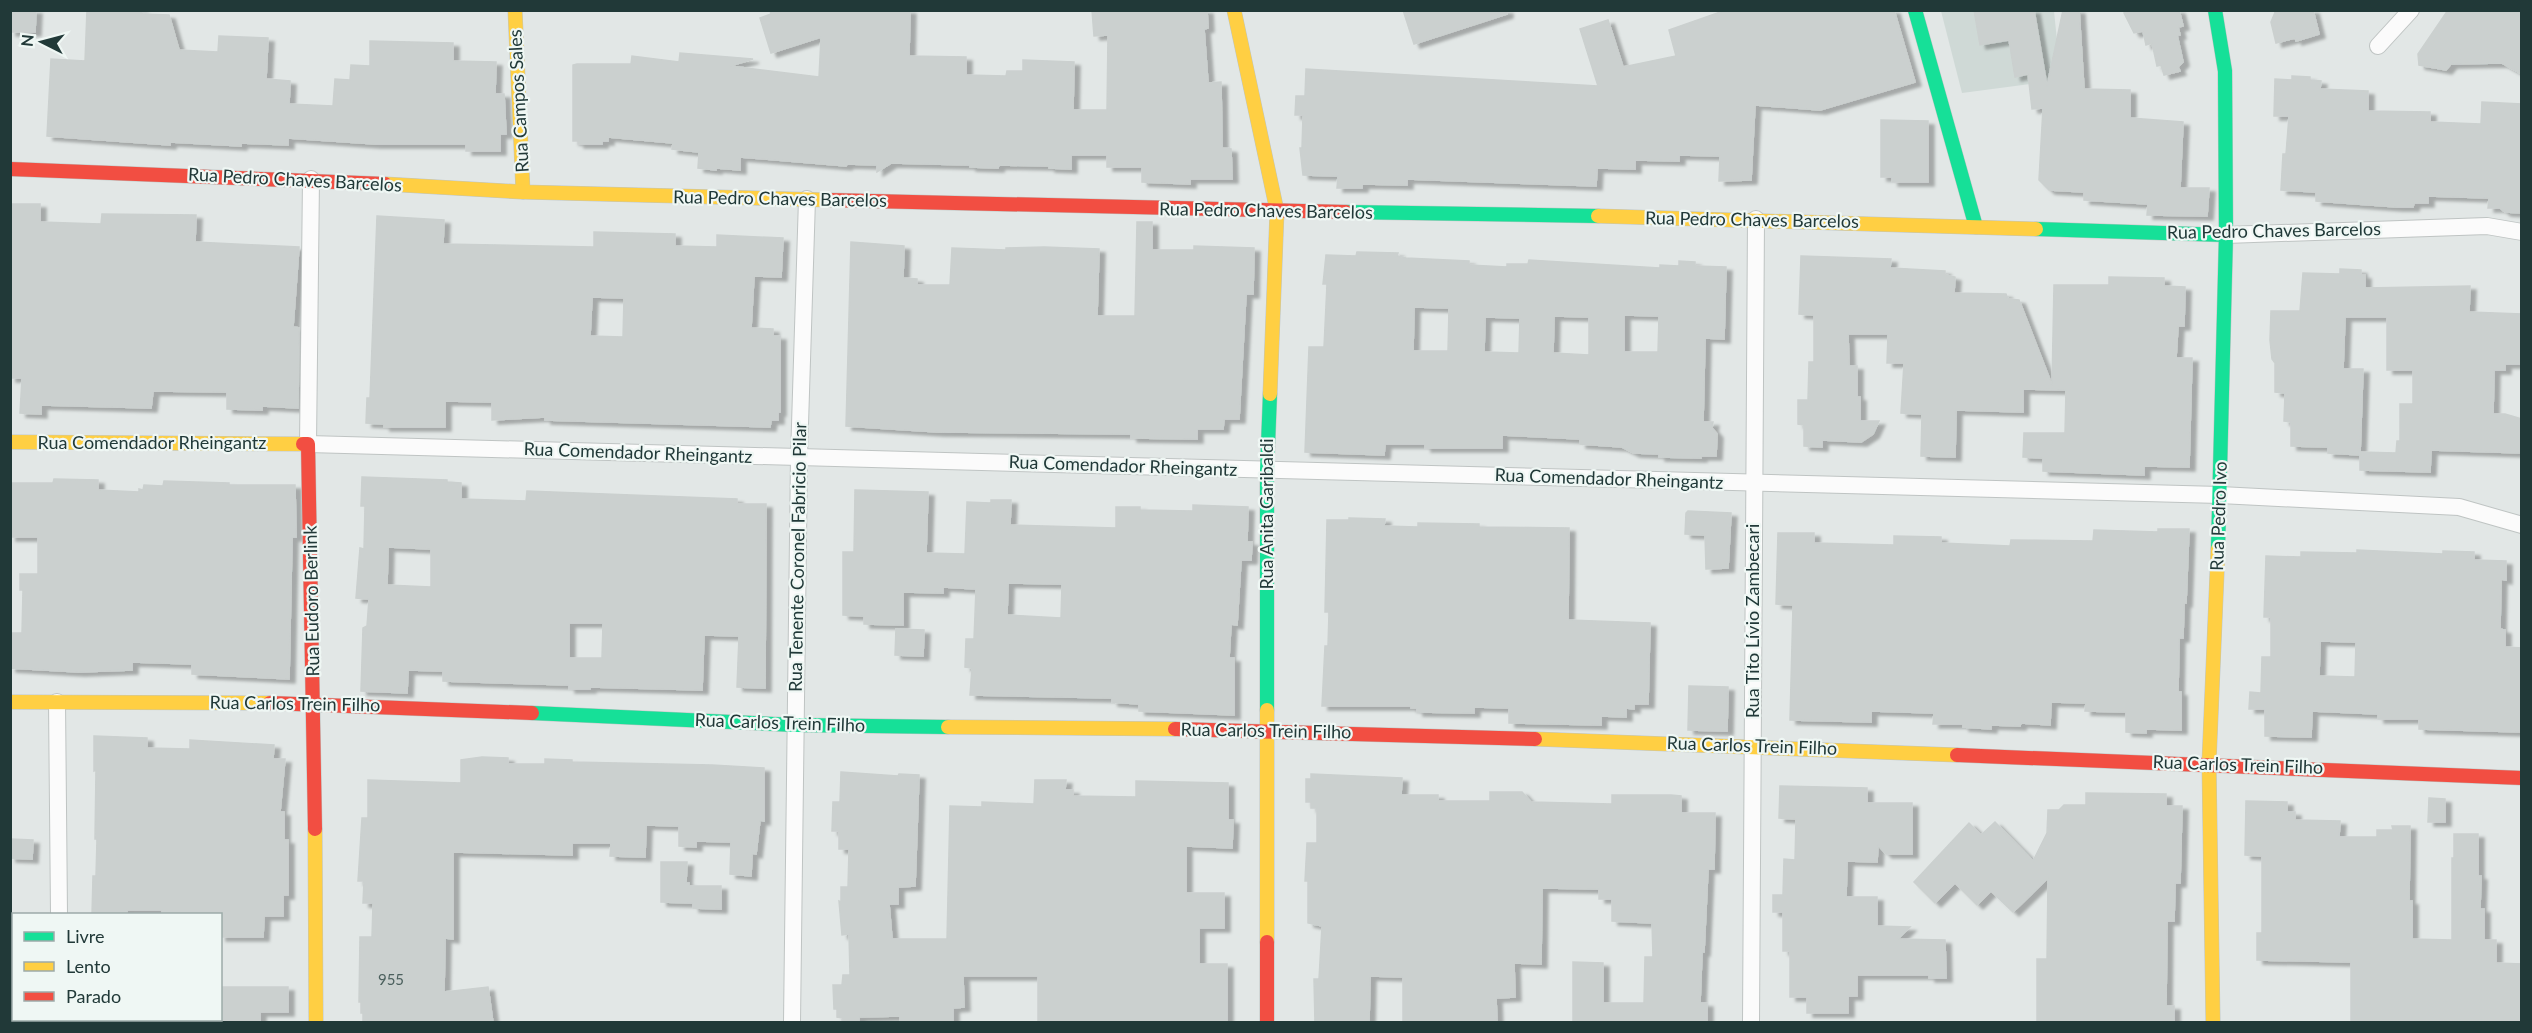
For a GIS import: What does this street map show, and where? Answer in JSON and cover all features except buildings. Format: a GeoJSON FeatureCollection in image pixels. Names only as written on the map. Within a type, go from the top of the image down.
{"type":"FeatureCollection","features":[{"type":"Feature","properties":{"kind":"street","name":"Rua Campos Sales"},"geometry":{"type":"LineString","coordinates":[[515,10],[523,192]]}},
{"type":"Feature","properties":{"kind":"street","name":"Rua Anita Garibaldi"},"geometry":{"type":"LineString","coordinates":[[1234,10],[1277,211],[1267,470],[1267,1023]]}},
{"type":"Feature","properties":{"kind":"street"},"geometry":{"type":"LineString","coordinates":[[1915,10],[1976,227]]}},
{"type":"Feature","properties":{"kind":"street","name":"Rua Pedro Ivo"},"geometry":{"type":"LineString","coordinates":[[2213,1023],[2209,764],[2220,495],[2226,236],[2225,71],[2215,10]]}},
{"type":"Feature","properties":{"kind":"street"},"geometry":{"type":"LineString","coordinates":[[2378,46],[2411,10]]}},
{"type":"Feature","properties":{"kind":"street","name":"Rua Pedro Chaves Barcelos"},"geometry":{"type":"LineString","coordinates":[[10,169],[311,179],[523,192],[1277,211],[1756,219],[2226,236],[2487,225],[2522,232]]}},
{"type":"Feature","properties":{"kind":"street","name":"Rua Eudoro Berlink"},"geometry":{"type":"LineString","coordinates":[[311,179],[308,444],[314,703],[316,1023]]}},
{"type":"Feature","properties":{"kind":"street","name":"Rua Tenente Coronel Fabricio Pilar"},"geometry":{"type":"LineString","coordinates":[[792,1023],[799,457],[807,199]]}},
{"type":"Feature","properties":{"kind":"street","name":"Rua Tito Lívio Zambecari"},"geometry":{"type":"LineString","coordinates":[[1751,1023],[1756,219]]}},
{"type":"Feature","properties":{"kind":"street","name":"Rua Comendador Rheingantz"},"geometry":{"type":"LineString","coordinates":[[10,442],[308,444],[2220,495],[2459,507],[2522,525]]}},
{"type":"Feature","properties":{"kind":"street","name":"Rua Carlos Trein Filho"},"geometry":{"type":"LineString","coordinates":[[10,702],[314,703],[796,724],[1267,730],[1752,746],[2522,778]]}},
{"type":"Feature","properties":{"kind":"street"},"geometry":{"type":"LineString","coordinates":[[57,702],[59,913]]}},
{"type":"Feature","properties":{"kind":"shaded area"},"geometry":{"type":"Polygon","coordinates":[[[1941,11],[2054,11],[2061,80],[1962,93],[1941,11]]]}},
{"type":"Feature","properties":{"kind":"traffic: fast"},"geometry":{"type":"LineString","coordinates":[[1915,10],[1976,227]]}},
{"type":"Feature","properties":{"kind":"traffic: fast"},"geometry":{"type":"LineString","coordinates":[[2215,10],[2225,71],[2226,235],[2218,549]]}},
{"type":"Feature","properties":{"kind":"traffic: fast"},"geometry":{"type":"LineString","coordinates":[[1346,212],[1598,216]]}},
{"type":"Feature","properties":{"kind":"traffic: fast"},"geometry":{"type":"LineString","coordinates":[[2036,229],[2226,235]]}},
{"type":"Feature","properties":{"kind":"traffic: fast"},"geometry":{"type":"LineString","coordinates":[[1267,710],[1267,470],[1270,394]]}},
{"type":"Feature","properties":{"kind":"traffic: fast"},"geometry":{"type":"LineString","coordinates":[[532,713],[796,725],[948,727]]}},
{"type":"Feature","properties":{"kind":"traffic: slow"},"geometry":{"type":"LineString","coordinates":[[515,10],[523,192]]}},
{"type":"Feature","properties":{"kind":"traffic: slow"},"geometry":{"type":"LineString","coordinates":[[1234,10],[1277,211],[1270,394]]}},
{"type":"Feature","properties":{"kind":"traffic: slow"},"geometry":{"type":"LineString","coordinates":[[385,184],[523,192],[828,200]]}},
{"type":"Feature","properties":{"kind":"traffic: slow"},"geometry":{"type":"LineString","coordinates":[[1598,216],[2036,229]]}},
{"type":"Feature","properties":{"kind":"traffic: slow"},"geometry":{"type":"LineString","coordinates":[[10,442],[303,444]]}},
{"type":"Feature","properties":{"kind":"traffic: slow"},"geometry":{"type":"LineString","coordinates":[[2213,1022],[2209,763],[2218,549]]}},
{"type":"Feature","properties":{"kind":"traffic: slow"},"geometry":{"type":"LineString","coordinates":[[10,702],[270,703]]}},
{"type":"Feature","properties":{"kind":"traffic: slow"},"geometry":{"type":"LineString","coordinates":[[1267,710],[1267,942]]}},
{"type":"Feature","properties":{"kind":"traffic: slow"},"geometry":{"type":"LineString","coordinates":[[948,727],[1175,729]]}},
{"type":"Feature","properties":{"kind":"traffic: slow"},"geometry":{"type":"LineString","coordinates":[[1535,739],[1957,755]]}},
{"type":"Feature","properties":{"kind":"traffic: slow"},"geometry":{"type":"LineString","coordinates":[[315,829],[316,1022]]}},
{"type":"Feature","properties":{"kind":"traffic: jam"},"geometry":{"type":"LineString","coordinates":[[10,169],[385,184]]}},
{"type":"Feature","properties":{"kind":"traffic: jam"},"geometry":{"type":"LineString","coordinates":[[828,200],[1346,212]]}},
{"type":"Feature","properties":{"kind":"traffic: jam"},"geometry":{"type":"LineString","coordinates":[[303,444],[308,444],[315,829]]}},
{"type":"Feature","properties":{"kind":"traffic: jam"},"geometry":{"type":"LineString","coordinates":[[270,703],[532,713]]}},
{"type":"Feature","properties":{"kind":"traffic: jam"},"geometry":{"type":"LineString","coordinates":[[1175,729],[1535,739]]}},
{"type":"Feature","properties":{"kind":"traffic: jam"},"geometry":{"type":"LineString","coordinates":[[1957,755],[2522,778]]}},
{"type":"Feature","properties":{"kind":"traffic: jam"},"geometry":{"type":"LineString","coordinates":[[1267,942],[1267,1022]]}}]}
